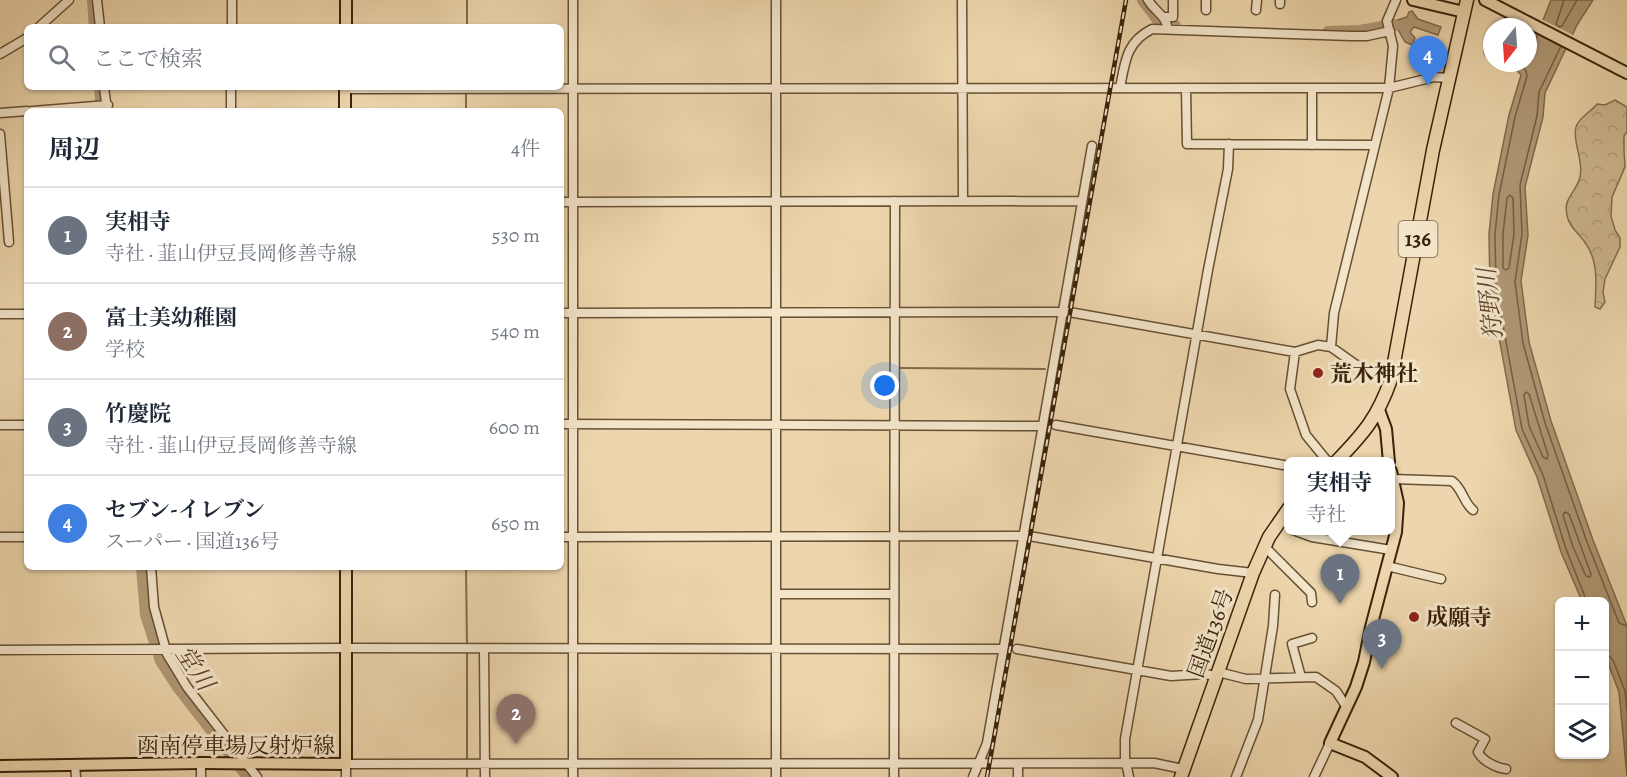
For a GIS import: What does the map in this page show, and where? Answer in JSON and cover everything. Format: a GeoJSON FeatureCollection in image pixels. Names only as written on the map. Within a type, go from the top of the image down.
{"type":"FeatureCollection","features":[{"type":"Feature","properties":{"kind":"highway","name":"136"},"geometry":{"type":"LineString","coordinates":[[1341,457],[1362,434],[1379,410],[1391,379],[1433,150],[1465,6]]}},
{"type":"Feature","properties":{"kind":"highway","name":"国道136号"},"geometry":{"type":"LineString","coordinates":[[1182,773],[1253,573],[1264,546],[1284,515]]}},
{"type":"Feature","properties":{"kind":"main road"},"geometry":{"type":"LineString","coordinates":[[346,0],[346,24]]}},
{"type":"Feature","properties":{"kind":"main road"},"geometry":{"type":"LineString","coordinates":[[1413,0],[1465,6]]}},
{"type":"Feature","properties":{"kind":"main road"},"geometry":{"type":"LineString","coordinates":[[1490,3],[1627,73]]}},
{"type":"Feature","properties":{"kind":"main road"},"geometry":{"type":"LineString","coordinates":[[345,90],[345,108]]}},
{"type":"Feature","properties":{"kind":"main road"},"geometry":{"type":"LineString","coordinates":[[1379,410],[1386,429],[1389,457]]}},
{"type":"Feature","properties":{"kind":"main road"},"geometry":{"type":"LineString","coordinates":[[1395,495],[1398,514],[1395,529]]}},
{"type":"Feature","properties":{"kind":"main road"},"geometry":{"type":"LineString","coordinates":[[1392,777],[1365,757],[1330,743],[1356,687],[1364,662],[1394,535]]}},
{"type":"Feature","properties":{"kind":"main road","name":"函南停車場反射炉線"},"geometry":{"type":"LineString","coordinates":[[0,766],[346,764],[346,570]]}},
{"type":"Feature","properties":{"kind":"street"},"geometry":{"type":"LineString","coordinates":[[42,24],[69,0]]}},
{"type":"Feature","properties":{"kind":"street"},"geometry":{"type":"LineString","coordinates":[[98,0],[100,24]]}},
{"type":"Feature","properties":{"kind":"street"},"geometry":{"type":"LineString","coordinates":[[232,0],[232,24]]}},
{"type":"Feature","properties":{"kind":"street"},"geometry":{"type":"LineString","coordinates":[[573,0],[573,777]]}},
{"type":"Feature","properties":{"kind":"street"},"geometry":{"type":"LineString","coordinates":[[776,0],[776,777]]}},
{"type":"Feature","properties":{"kind":"street"},"geometry":{"type":"LineString","coordinates":[[962,0],[963,201]]}},
{"type":"Feature","properties":{"kind":"street"},"geometry":{"type":"LineString","coordinates":[[1148,0],[1167,24]]}},
{"type":"Feature","properties":{"kind":"street"},"geometry":{"type":"LineString","coordinates":[[1167,24],[1173,17],[1173,0]]}},
{"type":"Feature","properties":{"kind":"street"},"geometry":{"type":"LineString","coordinates":[[1206,0],[1206,10]]}},
{"type":"Feature","properties":{"kind":"street"},"geometry":{"type":"LineString","coordinates":[[1256,10],[1257,0]]}},
{"type":"Feature","properties":{"kind":"street"},"geometry":{"type":"LineString","coordinates":[[1331,347],[1334,313],[1389,88],[1393,57],[1389,27],[1395,0]]}},
{"type":"Feature","properties":{"kind":"street"},"geometry":{"type":"LineString","coordinates":[[1120,88],[1132,44],[1152,29],[1167,24],[1351,36],[1389,27]]}},
{"type":"Feature","properties":{"kind":"street"},"geometry":{"type":"LineString","coordinates":[[0,54],[24,40]]}},
{"type":"Feature","properties":{"kind":"street"},"geometry":{"type":"LineString","coordinates":[[564,89],[1389,88],[1434,77],[1449,78]]}},
{"type":"Feature","properties":{"kind":"street"},"geometry":{"type":"LineString","coordinates":[[1186,88],[1187,144],[1374,145]]}},
{"type":"Feature","properties":{"kind":"street"},"geometry":{"type":"LineString","coordinates":[[1312,88],[1312,145]]}},
{"type":"Feature","properties":{"kind":"street"},"geometry":{"type":"LineString","coordinates":[[82,108],[107,108],[104,90]]}},
{"type":"Feature","properties":{"kind":"street"},"geometry":{"type":"LineString","coordinates":[[231,90],[231,108]]}},
{"type":"Feature","properties":{"kind":"street"},"geometry":{"type":"LineString","coordinates":[[0,113],[24,111]]}},
{"type":"Feature","properties":{"kind":"street"},"geometry":{"type":"LineString","coordinates":[[0,134],[9,242]]}},
{"type":"Feature","properties":{"kind":"street"},"geometry":{"type":"LineString","coordinates":[[1129,777],[1125,740],[1228,169],[1229,144]]}},
{"type":"Feature","properties":{"kind":"street"},"geometry":{"type":"LineString","coordinates":[[973,777],[987,743],[1092,146]]}},
{"type":"Feature","properties":{"kind":"street"},"geometry":{"type":"LineString","coordinates":[[894,201],[894,777]]}},
{"type":"Feature","properties":{"kind":"street"},"geometry":{"type":"LineString","coordinates":[[564,202],[1082,201]]}},
{"type":"Feature","properties":{"kind":"street"},"geometry":{"type":"LineString","coordinates":[[564,313],[1076,313],[1295,352],[1318,345],[1331,347],[1355,364],[1391,379]]}},
{"type":"Feature","properties":{"kind":"street"},"geometry":{"type":"LineString","coordinates":[[0,314],[24,314]]}},
{"type":"Feature","properties":{"kind":"street"},"geometry":{"type":"LineString","coordinates":[[1295,352],[1290,389],[1306,435],[1324,457]]}},
{"type":"Feature","properties":{"kind":"street"},"geometry":{"type":"LineString","coordinates":[[564,424],[1042,426]]}},
{"type":"Feature","properties":{"kind":"street"},"geometry":{"type":"LineString","coordinates":[[0,425],[24,425]]}},
{"type":"Feature","properties":{"kind":"street"},"geometry":{"type":"LineString","coordinates":[[1056,425],[1284,465]]}},
{"type":"Feature","properties":{"kind":"street"},"geometry":{"type":"LineString","coordinates":[[1395,483],[1452,481],[1459,486],[1466,503],[1473,510]]}},
{"type":"Feature","properties":{"kind":"street"},"geometry":{"type":"LineString","coordinates":[[1276,525],[1284,527]]}},
{"type":"Feature","properties":{"kind":"street"},"geometry":{"type":"LineString","coordinates":[[1306,535],[1391,550]]}},
{"type":"Feature","properties":{"kind":"street"},"geometry":{"type":"LineString","coordinates":[[564,537],[1023,536],[1253,573]]}},
{"type":"Feature","properties":{"kind":"street"},"geometry":{"type":"LineString","coordinates":[[0,537],[24,537]]}},
{"type":"Feature","properties":{"kind":"street"},"geometry":{"type":"LineString","coordinates":[[1264,546],[1311,593],[1312,602]]}},
{"type":"Feature","properties":{"kind":"street"},"geometry":{"type":"LineString","coordinates":[[1387,566],[1441,579]]}},
{"type":"Feature","properties":{"kind":"street"},"geometry":{"type":"LineString","coordinates":[[151,570],[154,607],[163,649],[187,687],[257,777]]}},
{"type":"Feature","properties":{"kind":"street"},"geometry":{"type":"LineString","coordinates":[[776,594],[894,594]]}},
{"type":"Feature","properties":{"kind":"street"},"geometry":{"type":"LineString","coordinates":[[1236,777],[1256,726],[1273,626],[1275,595]]}},
{"type":"Feature","properties":{"kind":"street"},"geometry":{"type":"LineString","coordinates":[[1301,677],[1292,644],[1312,638]]}},
{"type":"Feature","properties":{"kind":"street"},"geometry":{"type":"LineString","coordinates":[[484,649],[485,777]]}},
{"type":"Feature","properties":{"kind":"street"},"geometry":{"type":"LineString","coordinates":[[0,650],[1003,649]]}},
{"type":"Feature","properties":{"kind":"street"},"geometry":{"type":"LineString","coordinates":[[1017,649],[1171,676],[1218,674],[1238,678],[1317,677],[1338,693],[1346,706]]}},
{"type":"Feature","properties":{"kind":"street"},"geometry":{"type":"LineString","coordinates":[[1456,723],[1485,739],[1479,752],[1482,759],[1501,769],[1506,769]]}},
{"type":"Feature","properties":{"kind":"street"},"geometry":{"type":"LineString","coordinates":[[1314,777],[1330,743]]}},
{"type":"Feature","properties":{"kind":"street"},"geometry":{"type":"LineString","coordinates":[[346,777],[346,764],[1160,763],[1182,773]]}},
{"type":"Feature","properties":{"kind":"street"},"geometry":{"type":"LineString","coordinates":[[201,764],[201,777]]}},
{"type":"Feature","properties":{"kind":"street"},"geometry":{"type":"LineString","coordinates":[[1018,764],[1018,777]]}},
{"type":"Feature","properties":{"kind":"street"},"geometry":{"type":"LineString","coordinates":[[75,765],[76,777]]}},
{"type":"Feature","properties":{"kind":"green space"},"geometry":{"type":"Polygon","coordinates":[[[1615,100],[1627,107],[1627,132],[1624,136],[1625,167],[1612,197],[1611,216],[1620,238],[1620,247],[1605,279],[1603,292],[1605,302],[1600,309],[1595,307],[1595,272],[1592,256],[1589,248],[1569,222],[1566,206],[1578,183],[1581,170],[1576,127],[1582,117],[1597,104],[1605,105],[1615,100]]]}},
{"type":"Feature","properties":{"kind":"water"},"geometry":{"type":"Polygon","coordinates":[[[1551,0],[1593,0],[1577,25],[1545,93],[1543,117],[1525,187],[1528,235],[1521,281],[1529,342],[1551,421],[1593,540],[1627,626],[1627,776],[1619,692],[1609,666],[1609,597],[1580,597],[1561,552],[1537,477],[1516,430],[1490,288],[1489,234],[1493,194],[1509,115],[1521,75],[1518,72],[1537,72],[1537,35],[1551,0]]]}},
{"type":"Feature","properties":{"kind":"water"},"geometry":{"type":"Polygon","coordinates":[[[1412,11],[1418,19],[1441,27],[1438,35],[1414,27],[1410,32],[1415,38],[1412,45],[1405,42],[1397,28],[1381,31],[1379,26],[1407,17],[1412,11]]]}},
{"type":"Feature","properties":{"kind":"pier"},"geometry":{"type":"Polygon","coordinates":[[[1541,19],[1575,36],[1574,40],[1539,22],[1541,19]]]}},
{"type":"Feature","properties":{"kind":"waterway","name":"堂川"},"geometry":{"type":"LineString","coordinates":[[93,0],[95,24]]}},
{"type":"Feature","properties":{"kind":"waterway"},"geometry":{"type":"LineString","coordinates":[[467,0],[467,24]]}},
{"type":"Feature","properties":{"kind":"waterway"},"geometry":{"type":"LineString","coordinates":[[1143,0],[1159,21],[1175,26]]}},
{"type":"Feature","properties":{"kind":"waterway"},"geometry":{"type":"LineString","coordinates":[[1328,32],[1360,31],[1394,25]]}},
{"type":"Feature","properties":{"kind":"waterway","name":"堂川"},"geometry":{"type":"LineString","coordinates":[[100,90],[102,108]]}},
{"type":"Feature","properties":{"kind":"waterway"},"geometry":{"type":"LineString","coordinates":[[466,93],[466,108]]}},
{"type":"Feature","properties":{"kind":"waterway"},"geometry":{"type":"LineString","coordinates":[[898,368],[1045,369]]}},
{"type":"Feature","properties":{"kind":"waterway","name":"堂川"},"geometry":{"type":"LineString","coordinates":[[142,570],[146,615],[161,661],[178,687],[248,777]]}},
{"type":"Feature","properties":{"kind":"waterway"},"geometry":{"type":"LineString","coordinates":[[466,570],[467,645]]}},
{"type":"Feature","properties":{"kind":"waterway"},"geometry":{"type":"LineString","coordinates":[[467,651],[467,759]]}},
{"type":"Feature","properties":{"kind":"waterway"},"geometry":{"type":"LineString","coordinates":[[467,767],[467,777]]}},
{"type":"Feature","properties":{"kind":"railway"},"geometry":{"type":"LineString","coordinates":[[987,777],[1126,0]]}},
{"type":"Feature","properties":{"kind":"place","name":"セブン-イレブン"},"geometry":{"type":"Point","coordinates":[1428,86]}},
{"type":"Feature","properties":{"kind":"place","name":"荒木神社"},"geometry":{"type":"Point","coordinates":[1318,373]}},
{"type":"Feature","properties":{"kind":"place","name":"実相寺"},"geometry":{"type":"Point","coordinates":[1340,604]}},
{"type":"Feature","properties":{"kind":"place","name":"成願寺"},"geometry":{"type":"Point","coordinates":[1414,617]}},
{"type":"Feature","properties":{"kind":"place","name":"竹慶院"},"geometry":{"type":"Point","coordinates":[1382,669]}},
{"type":"Feature","properties":{"kind":"place","name":"富士美幼稚園"},"geometry":{"type":"Point","coordinates":[516,744]}},
{"type":"Feature","properties":{"kind":"water label","name":"狩野川"},"geometry":{"type":"Point","coordinates":[1490,304]}}]}
